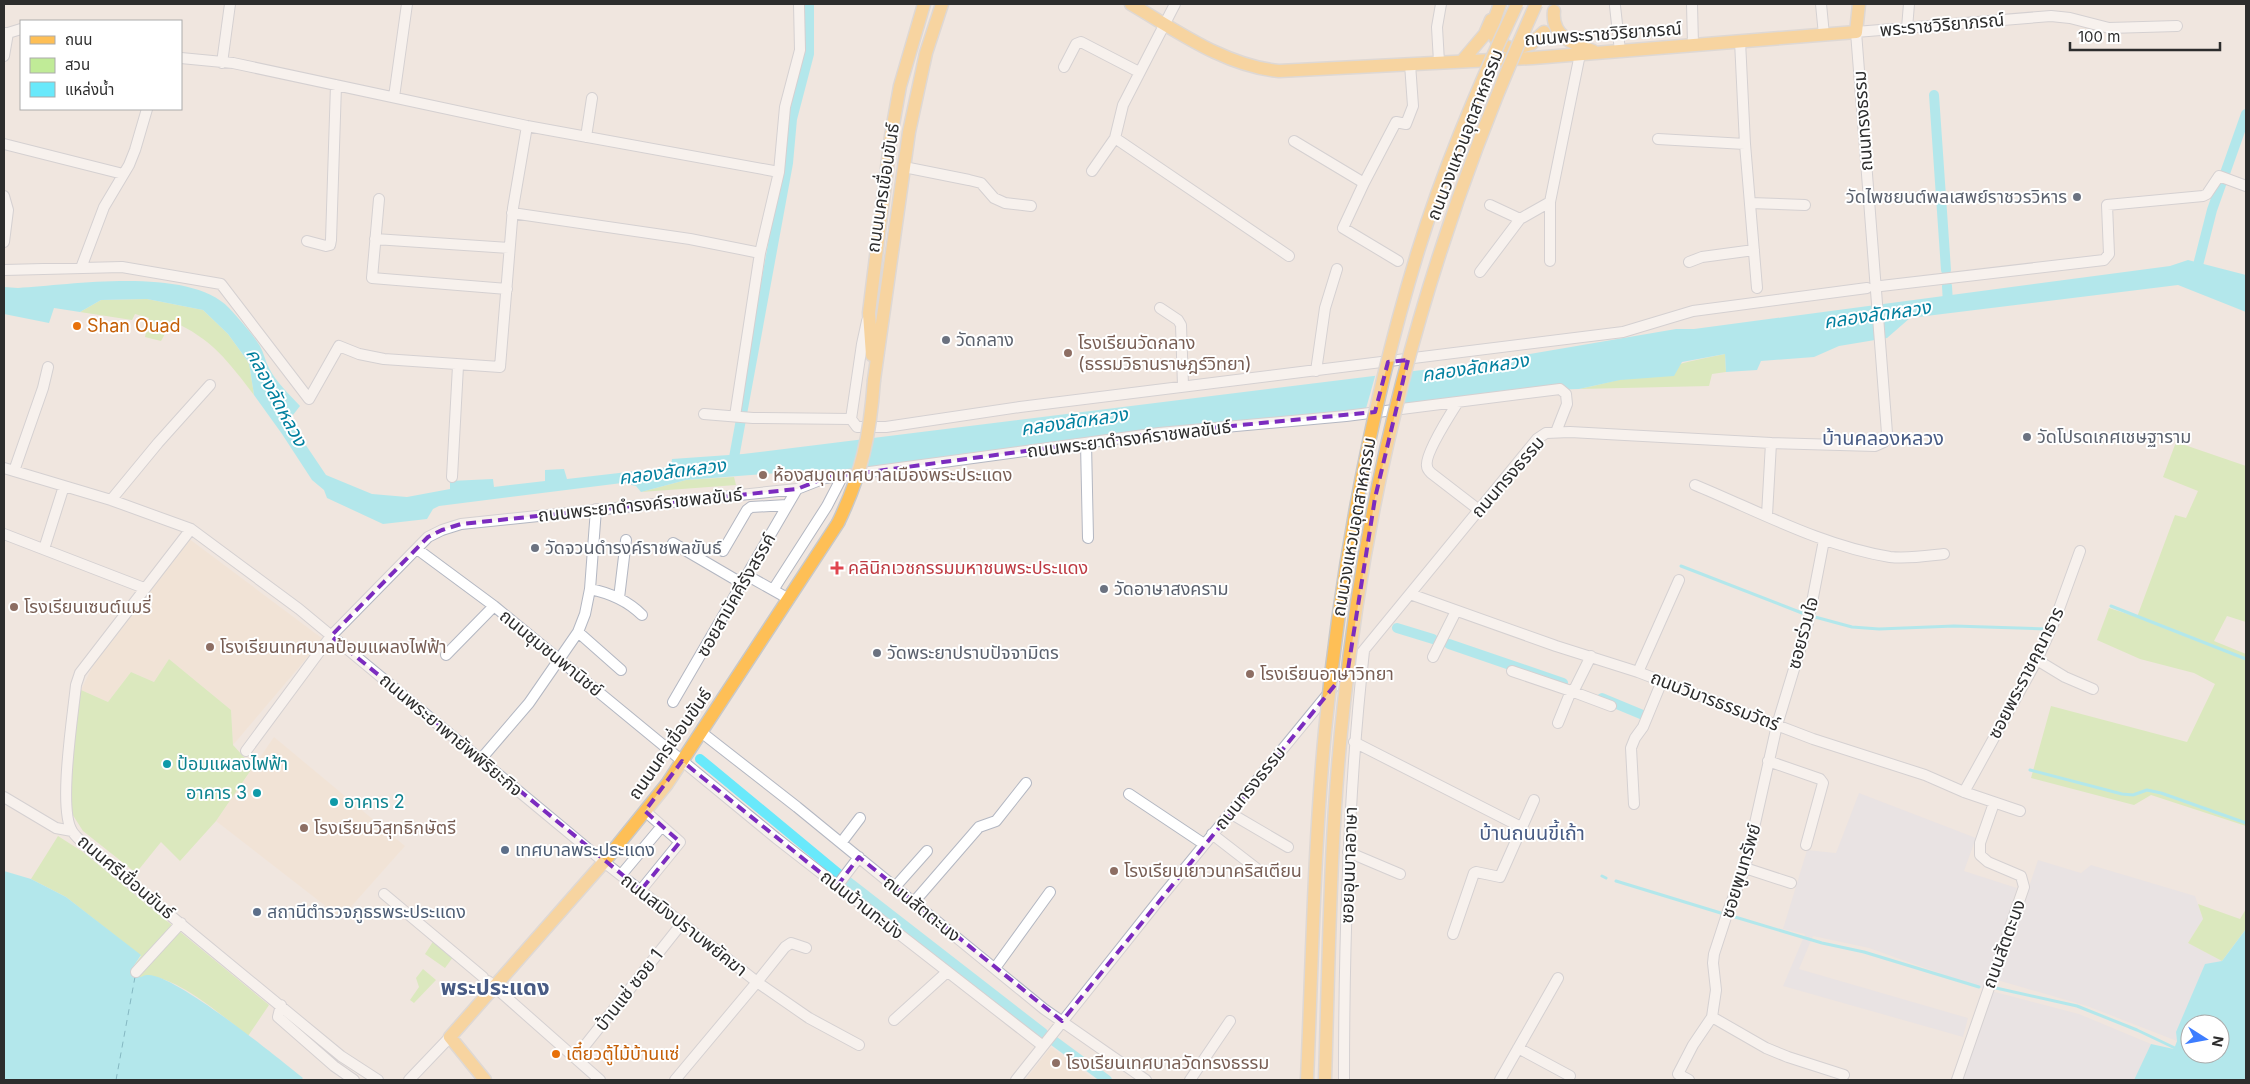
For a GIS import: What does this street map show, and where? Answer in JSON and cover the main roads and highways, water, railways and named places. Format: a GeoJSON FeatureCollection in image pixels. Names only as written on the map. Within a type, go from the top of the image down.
{"type":"FeatureCollection","features":[{"type":"Feature","properties":{"kind":"main road","name":"ถนนนครเขื่อนขันธ์"},"geometry":{"type":"LineString","coordinates":[[874,380],[869,313],[891,136],[900,86],[924,4]]}},
{"type":"Feature","properties":{"kind":"main road","name":"ถนนนครเขื่อนขันธ์"},"geometry":{"type":"LineString","coordinates":[[485,1080],[450,1037],[489,981],[534,940],[604,862],[645,812],[682,761],[838,523],[857,482],[864,458],[871,415],[874,380],[904,167],[918,88],[942,4]]}},
{"type":"Feature","properties":{"kind":"main road","name":"ถนนพระราชวิริยาภรณ์"},"geometry":{"type":"LineString","coordinates":[[1131,4],[1230,60],[1262,70],[1312,71],[1463,60],[1533,58],[1856,32],[1859,4]]}},
{"type":"Feature","properties":{"kind":"main road"},"geometry":{"type":"LineString","coordinates":[[1500,4],[1493,20],[1492,31],[1496,41],[1513,49],[1531,44],[1544,32]]}},
{"type":"Feature","properties":{"kind":"main road","name":"ถนนวงแหวนอุตสาหกรรม"},"geometry":{"type":"LineString","coordinates":[[1463,60],[1485,34],[1500,4]]}},
{"type":"Feature","properties":{"kind":"main road","name":"ถนนวงแหวนอุตสาหกรรม"},"geometry":{"type":"LineString","coordinates":[[1307,1080],[1325,733],[1340,604],[1369,436],[1418,249],[1464,126],[1517,4]]}},
{"type":"Feature","properties":{"kind":"main road","name":"ถนนวงแหวนอุตสาหกรรม"},"geometry":{"type":"LineString","coordinates":[[1325,1080],[1337,779],[1344,702],[1358,596],[1376,498],[1396,402],[1425,300],[1448,229],[1500,86],[1536,4]]}},
{"type":"Feature","properties":{"kind":"main road"},"geometry":{"type":"LineString","coordinates":[[1556,8],[1553,22],[1557,32],[1566,40],[1598,53]]}},
{"type":"Feature","properties":{"kind":"main road","name":"ถนนวงแหวนอุตสาหกรรม"},"geometry":{"type":"LineString","coordinates":[[1533,58],[1556,8]]}},
{"type":"Feature","properties":{"kind":"water","name":"คลองลัดหลวง"},"geometry":{"type":"Polygon","coordinates":[[[2188,260],[2246,275],[2246,312],[2178,285],[1910,318],[1887,338],[1839,346],[1814,357],[1761,361],[1757,370],[1726,372],[1725,354],[1682,362],[1674,376],[1620,380],[1579,389],[1518,391],[832,474],[831,469],[686,480],[641,492],[636,486],[622,483],[439,506],[433,509],[427,519],[383,524],[327,498],[324,490],[312,480],[254,395],[249,363],[228,334],[203,310],[147,299],[101,300],[80,312],[54,308],[49,323],[4,314],[4,287],[18,288],[128,281],[159,282],[187,287],[211,295],[229,308],[249,331],[260,346],[275,378],[300,406],[289,420],[326,475],[372,494],[407,497],[450,489],[450,481],[493,479],[494,487],[545,481],[545,470],[564,469],[567,479],[671,467],[672,459],[743,454],[1471,364],[1676,329],[1694,329],[2170,266],[2188,260]]]}},
{"type":"Feature","properties":{"kind":"water"},"geometry":{"type":"Polygon","coordinates":[[[4,871],[31,879],[66,897],[141,955],[133,967],[140,977],[147,975],[160,978],[179,987],[250,1036],[303,1078],[301,1080],[4,1080],[4,871]]]}},
{"type":"Feature","properties":{"kind":"water"},"geometry":{"type":"Polygon","coordinates":[[[2246,929],[2246,1080],[2134,1080],[2151,1044],[2174,1049],[2177,1041],[2176,1032],[2180,1023],[2180,1064],[2230,1064],[2230,1014],[2184,1014],[2205,964],[2222,961],[2246,929]]]}},
{"type":"Feature","properties":{"kind":"waterway","name":"คลองลัดหลวง"},"geometry":{"type":"LineString","coordinates":[[733,463],[788,163],[792,119],[809,54],[809,4]]}},
{"type":"Feature","properties":{"kind":"waterway"},"geometry":{"type":"LineString","coordinates":[[1934,95],[1946,270]]}},
{"type":"Feature","properties":{"kind":"waterway"},"geometry":{"type":"LineString","coordinates":[[2196,273],[2212,210],[2246,114]]}},
{"type":"Feature","properties":{"kind":"waterway"},"geometry":{"type":"LineString","coordinates":[[1947,286],[1948,304]]}},
{"type":"Feature","properties":{"kind":"waterway"},"geometry":{"type":"LineString","coordinates":[[1681,566],[1802,613]]}},
{"type":"Feature","properties":{"kind":"waterway"},"geometry":{"type":"LineString","coordinates":[[2111,606],[2246,659]]}},
{"type":"Feature","properties":{"kind":"waterway"},"geometry":{"type":"LineString","coordinates":[[1815,617],[1852,627],[1879,629],[1954,626],[2046,629]]}},
{"type":"Feature","properties":{"kind":"waterway"},"geometry":{"type":"LineString","coordinates":[[1397,628],[1433,639]]}},
{"type":"Feature","properties":{"kind":"waterway"},"geometry":{"type":"LineString","coordinates":[[1449,644],[1563,683]]}},
{"type":"Feature","properties":{"kind":"waterway"},"geometry":{"type":"LineString","coordinates":[[1602,698],[1643,715]]}},
{"type":"Feature","properties":{"kind":"waterway"},"geometry":{"type":"LineString","coordinates":[[700,759],[851,884],[1043,1033]]}},
{"type":"Feature","properties":{"kind":"waterway"},"geometry":{"type":"LineString","coordinates":[[2030,770],[2122,794],[2133,795],[2147,790],[2161,793],[2246,823]]}},
{"type":"Feature","properties":{"kind":"waterway"},"geometry":{"type":"LineString","coordinates":[[1602,876],[1606,878]]}},
{"type":"Feature","properties":{"kind":"waterway"},"geometry":{"type":"LineString","coordinates":[[1616,881],[1724,914]]}},
{"type":"Feature","properties":{"kind":"waterway"},"geometry":{"type":"LineString","coordinates":[[1735,917],[1822,943],[1864,952],[1979,987]]}},
{"type":"Feature","properties":{"kind":"waterway"},"geometry":{"type":"LineString","coordinates":[[1996,988],[2077,1006],[2137,1030],[2177,1049]]}},
{"type":"Feature","properties":{"kind":"waterway"},"geometry":{"type":"LineString","coordinates":[[1054,1041],[1107,1080]]}},
{"type":"Feature","properties":{"kind":"place","name":"วัดไพชยนต์พลเสพย์ราชวรวิหาร"},"geometry":{"type":"Point","coordinates":[2077,197]}},
{"type":"Feature","properties":{"kind":"place","name":"Shan Ouad"},"geometry":{"type":"Point","coordinates":[77,326]}},
{"type":"Feature","properties":{"kind":"place","name":"วัดกลาง"},"geometry":{"type":"Point","coordinates":[946,340]}},
{"type":"Feature","properties":{"kind":"place","name":"โรงเรียนวัดกลาง (ธรรมวิธานราษฎร์วิทยา)"},"geometry":{"type":"Point","coordinates":[1068,353]}},
{"type":"Feature","properties":{"kind":"place","name":"วัดโปรดเกศเชษฐาราม"},"geometry":{"type":"Point","coordinates":[2027,437]}},
{"type":"Feature","properties":{"kind":"place","name":"ห้องสมุดเทศบาลเมืองพระประแดง"},"geometry":{"type":"Point","coordinates":[763,475]}},
{"type":"Feature","properties":{"kind":"place","name":"วัดจวนดำรงค์ราชพลขันธ์"},"geometry":{"type":"Point","coordinates":[535,548]}},
{"type":"Feature","properties":{"kind":"place","name":"คลินิกเวชกรรมมหาชนพระประแดง"},"geometry":{"type":"Point","coordinates":[837,568]}},
{"type":"Feature","properties":{"kind":"place","name":"วัดอาษาสงคราม"},"geometry":{"type":"Point","coordinates":[1104,589]}},
{"type":"Feature","properties":{"kind":"place","name":"โรงเรียนเซนต์แมรี่"},"geometry":{"type":"Point","coordinates":[14,607]}},
{"type":"Feature","properties":{"kind":"place","name":"โรงเรียนเทศบาลป้อมแผลงไฟฟ้า"},"geometry":{"type":"Point","coordinates":[210,647]}},
{"type":"Feature","properties":{"kind":"place","name":"วัดพระยาปราบปัจจามิตร"},"geometry":{"type":"Point","coordinates":[877,653]}},
{"type":"Feature","properties":{"kind":"place","name":"โรงเรียนอาษาวิทยา"},"geometry":{"type":"Point","coordinates":[1250,674]}},
{"type":"Feature","properties":{"kind":"place","name":"ป้อมแผลงไฟฟ้า"},"geometry":{"type":"Point","coordinates":[167,764]}},
{"type":"Feature","properties":{"kind":"place","name":"อาคาร 3"},"geometry":{"type":"Point","coordinates":[257,793]}},
{"type":"Feature","properties":{"kind":"place","name":"อาคาร 2"},"geometry":{"type":"Point","coordinates":[334,802]}},
{"type":"Feature","properties":{"kind":"place","name":"โรงเรียนวิสุทธิกษัตรี"},"geometry":{"type":"Point","coordinates":[304,828]}},
{"type":"Feature","properties":{"kind":"place","name":"เทศบาลพระประแดง"},"geometry":{"type":"Point","coordinates":[505,850]}},
{"type":"Feature","properties":{"kind":"place","name":"โรงเรียนเยาวนาคริสเตียน"},"geometry":{"type":"Point","coordinates":[1114,871]}},
{"type":"Feature","properties":{"kind":"place","name":"สถานีตำรวจภูธรพระประแดง"},"geometry":{"type":"Point","coordinates":[257,912]}},
{"type":"Feature","properties":{"kind":"place","name":"เตี๋ยวตู้ไม้บ้านแซ่"},"geometry":{"type":"Point","coordinates":[556,1054]}},
{"type":"Feature","properties":{"kind":"place","name":"โรงเรียนเทศบาลวัดทรงธรรม"},"geometry":{"type":"Point","coordinates":[1056,1063]}},
{"type":"Feature","properties":{"kind":"district","name":"บ้านคลองหลวง"},"geometry":{"type":"Point","coordinates":[1883,438]}},
{"type":"Feature","properties":{"kind":"district","name":"บ้านถนนขี้เถ้า"},"geometry":{"type":"Point","coordinates":[1532,833]}},
{"type":"Feature","properties":{"kind":"district","name":"พระประแดง"},"geometry":{"type":"Point","coordinates":[495,987]}}]}
